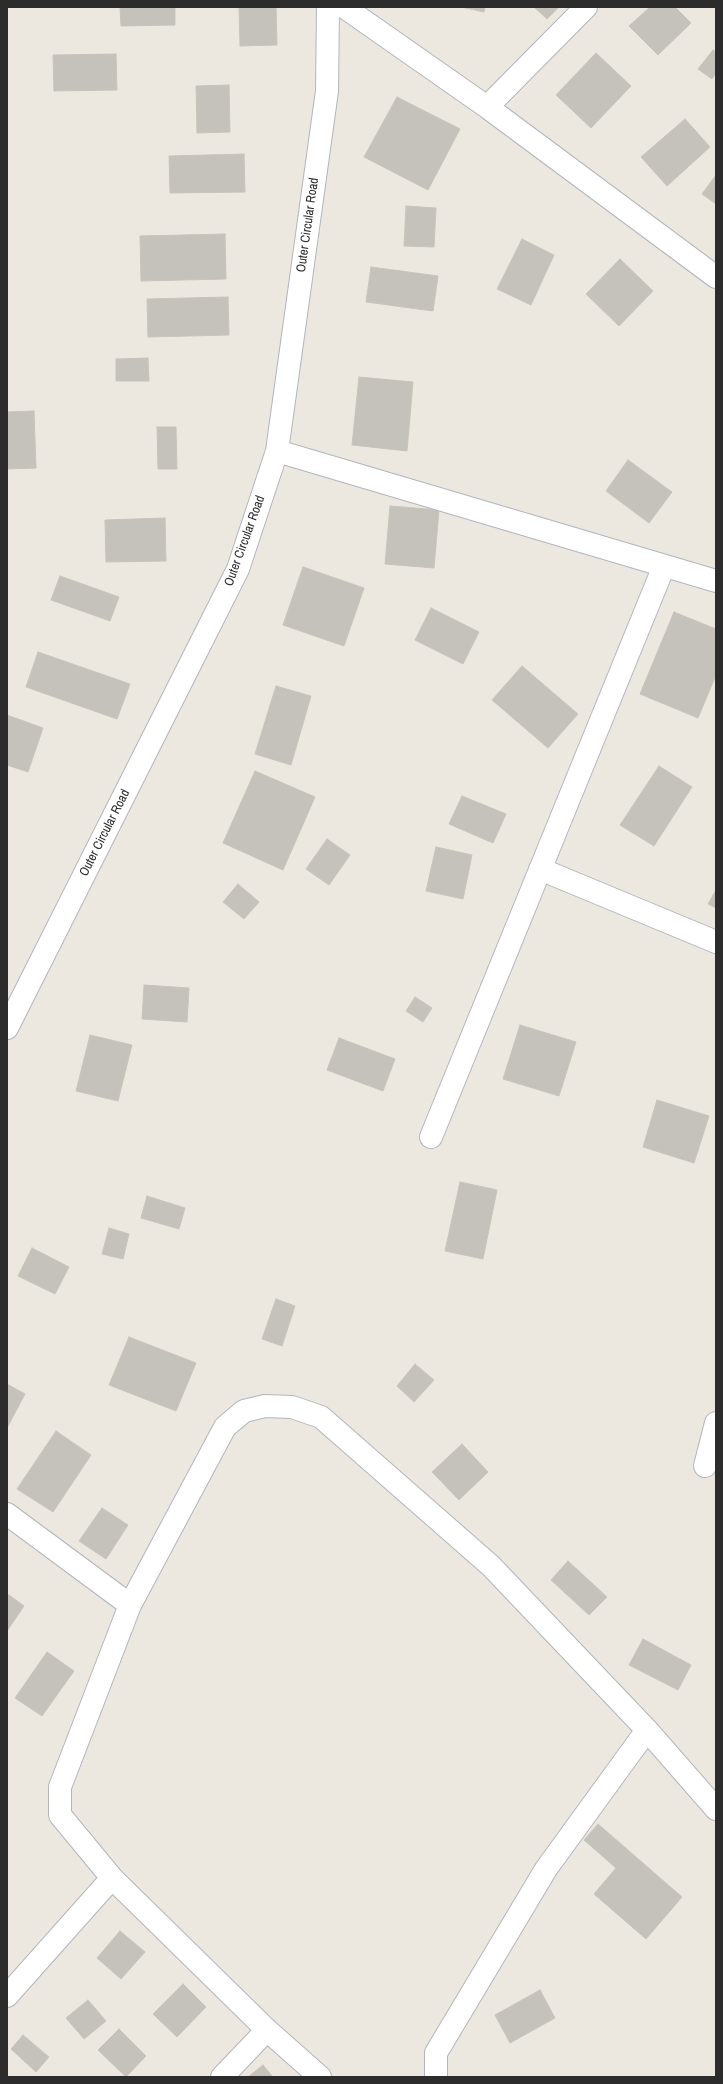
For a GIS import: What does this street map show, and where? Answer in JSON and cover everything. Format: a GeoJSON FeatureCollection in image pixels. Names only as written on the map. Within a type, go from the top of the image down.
{"type":"FeatureCollection","features":[{"type":"Feature","properties":{"kind":"street","name":"Outer Circular Road"},"geometry":{"type":"LineString","coordinates":[[7,1028],[238,568],[277,451],[327,91],[328,7]]}},
{"type":"Feature","properties":{"kind":"street"},"geometry":{"type":"LineString","coordinates":[[344,7],[487,108],[716,277]]}},
{"type":"Feature","properties":{"kind":"street"},"geometry":{"type":"LineString","coordinates":[[487,108],[586,7]]}},
{"type":"Feature","properties":{"kind":"street"},"geometry":{"type":"LineString","coordinates":[[277,451],[716,581]]}},
{"type":"Feature","properties":{"kind":"street"},"geometry":{"type":"LineString","coordinates":[[431,1137],[664,566]]}},
{"type":"Feature","properties":{"kind":"street"},"geometry":{"type":"LineString","coordinates":[[540,869],[716,942]]}},
{"type":"Feature","properties":{"kind":"street"},"geometry":{"type":"LineString","coordinates":[[320,2077],[267,2030],[112,1878],[60,1815],[60,1787],[130,1605],[225,1427],[244,1411],[265,1406],[292,1407],[321,1417],[491,1566],[647,1730],[716,1808]]}},
{"type":"Feature","properties":{"kind":"street"},"geometry":{"type":"LineString","coordinates":[[705,1466],[716,1423]]}},
{"type":"Feature","properties":{"kind":"street"},"geometry":{"type":"LineString","coordinates":[[7,1514],[130,1605]]}},
{"type":"Feature","properties":{"kind":"street"},"geometry":{"type":"LineString","coordinates":[[436,2077],[436,2053],[546,1870],[647,1730]]}},
{"type":"Feature","properties":{"kind":"street"},"geometry":{"type":"LineString","coordinates":[[7,1996],[112,1878]]}},
{"type":"Feature","properties":{"kind":"street"},"geometry":{"type":"LineString","coordinates":[[222,2077],[267,2030]]}},
{"type":"Feature","properties":{"kind":"building"},"geometry":{"type":"Polygon","coordinates":[[[120,7],[175,7],[175,25],[121,26],[120,7]]]}},
{"type":"Feature","properties":{"kind":"building"},"geometry":{"type":"Polygon","coordinates":[[[276,7],[277,45],[240,46],[239,8],[276,7]]]}},
{"type":"Feature","properties":{"kind":"building"},"geometry":{"type":"Polygon","coordinates":[[[461,7],[485,7],[484,12],[461,7]]]}},
{"type":"Feature","properties":{"kind":"building"},"geometry":{"type":"Polygon","coordinates":[[[534,7],[559,7],[547,19],[534,7]]]}},
{"type":"Feature","properties":{"kind":"building"},"geometry":{"type":"Polygon","coordinates":[[[650,7],[675,7],[691,23],[658,55],[629,26],[650,7]]]}},
{"type":"Feature","properties":{"kind":"building"},"geometry":{"type":"Polygon","coordinates":[[[713,50],[716,52],[716,73],[712,79],[698,69],[713,50]]]}},
{"type":"Feature","properties":{"kind":"building"},"geometry":{"type":"Polygon","coordinates":[[[596,53],[631,86],[591,128],[556,95],[596,53]]]}},
{"type":"Feature","properties":{"kind":"building"},"geometry":{"type":"Polygon","coordinates":[[[116,54],[117,90],[54,91],[53,55],[116,54]]]}},
{"type":"Feature","properties":{"kind":"building"},"geometry":{"type":"Polygon","coordinates":[[[229,85],[230,132],[197,133],[196,86],[229,85]]]}},
{"type":"Feature","properties":{"kind":"building"},"geometry":{"type":"Polygon","coordinates":[[[397,97],[460,129],[428,190],[364,157],[397,97]]]}},
{"type":"Feature","properties":{"kind":"building"},"geometry":{"type":"Polygon","coordinates":[[[685,119],[710,147],[667,186],[641,157],[685,119]]]}},
{"type":"Feature","properties":{"kind":"building"},"geometry":{"type":"Polygon","coordinates":[[[244,154],[245,192],[170,193],[169,156],[244,154]]]}},
{"type":"Feature","properties":{"kind":"building"},"geometry":{"type":"Polygon","coordinates":[[[716,175],[716,204],[702,194],[716,175]]]}},
{"type":"Feature","properties":{"kind":"building"},"geometry":{"type":"Polygon","coordinates":[[[406,206],[436,208],[434,247],[404,246],[406,206]]]}},
{"type":"Feature","properties":{"kind":"building"},"geometry":{"type":"Polygon","coordinates":[[[225,234],[226,279],[141,281],[140,236],[225,234]]]}},
{"type":"Feature","properties":{"kind":"building"},"geometry":{"type":"Polygon","coordinates":[[[522,239],[554,255],[531,305],[497,289],[522,239]]]}},
{"type":"Feature","properties":{"kind":"building"},"geometry":{"type":"Polygon","coordinates":[[[620,259],[653,291],[619,326],[586,294],[620,259]]]}},
{"type":"Feature","properties":{"kind":"building"},"geometry":{"type":"Polygon","coordinates":[[[371,267],[438,276],[433,311],[366,302],[371,267]]]}},
{"type":"Feature","properties":{"kind":"building"},"geometry":{"type":"Polygon","coordinates":[[[228,297],[229,335],[148,337],[147,299],[228,297]]]}},
{"type":"Feature","properties":{"kind":"building"},"geometry":{"type":"Polygon","coordinates":[[[148,358],[149,381],[116,381],[116,359],[148,358]]]}},
{"type":"Feature","properties":{"kind":"building"},"geometry":{"type":"Polygon","coordinates":[[[359,377],[413,382],[407,451],[352,445],[359,377]]]}},
{"type":"Feature","properties":{"kind":"building"},"geometry":{"type":"Polygon","coordinates":[[[34,411],[36,468],[7,469],[7,412],[34,411]]]}},
{"type":"Feature","properties":{"kind":"building"},"geometry":{"type":"Polygon","coordinates":[[[157,427],[176,427],[177,469],[158,469],[157,427]]]}},
{"type":"Feature","properties":{"kind":"building"},"geometry":{"type":"Polygon","coordinates":[[[628,460],[672,492],[649,523],[606,491],[628,460]]]}},
{"type":"Feature","properties":{"kind":"building"},"geometry":{"type":"Polygon","coordinates":[[[390,506],[439,510],[434,568],[385,564],[390,506]]]}},
{"type":"Feature","properties":{"kind":"building"},"geometry":{"type":"Polygon","coordinates":[[[165,518],[166,561],[106,562],[105,520],[165,518]]]}},
{"type":"Feature","properties":{"kind":"building"},"geometry":{"type":"Polygon","coordinates":[[[303,567],[364,588],[344,646],[283,625],[303,567]]]}},
{"type":"Feature","properties":{"kind":"building"},"geometry":{"type":"Polygon","coordinates":[[[60,576],[119,597],[110,621],[51,600],[60,576]]]}},
{"type":"Feature","properties":{"kind":"building"},"geometry":{"type":"Polygon","coordinates":[[[431,608],[479,632],[463,664],[415,640],[431,608]]]}},
{"type":"Feature","properties":{"kind":"building"},"geometry":{"type":"Polygon","coordinates":[[[674,612],[716,629],[716,675],[698,718],[640,694],[674,612]]]}},
{"type":"Feature","properties":{"kind":"building"},"geometry":{"type":"Polygon","coordinates":[[[38,652],[130,684],[117,719],[26,687],[38,652]]]}},
{"type":"Feature","properties":{"kind":"building"},"geometry":{"type":"Polygon","coordinates":[[[522,666],[578,714],[548,748],[492,700],[522,666]]]}},
{"type":"Feature","properties":{"kind":"building"},"geometry":{"type":"Polygon","coordinates":[[[276,686],[311,696],[291,765],[255,754],[276,686]]]}},
{"type":"Feature","properties":{"kind":"building"},"geometry":{"type":"Polygon","coordinates":[[[7,715],[43,728],[28,772],[7,765],[7,715]]]}},
{"type":"Feature","properties":{"kind":"building"},"geometry":{"type":"Polygon","coordinates":[[[659,766],[692,787],[654,846],[620,825],[659,766]]]}},
{"type":"Feature","properties":{"kind":"building"},"geometry":{"type":"Polygon","coordinates":[[[255,771],[315,797],[283,870],[223,843],[255,771]]]}},
{"type":"Feature","properties":{"kind":"building"},"geometry":{"type":"Polygon","coordinates":[[[462,796],[506,814],[493,843],[449,824],[462,796]]]}},
{"type":"Feature","properties":{"kind":"building"},"geometry":{"type":"Polygon","coordinates":[[[327,839],[350,855],[329,885],[306,869],[327,839]]]}},
{"type":"Feature","properties":{"kind":"building"},"geometry":{"type":"Polygon","coordinates":[[[436,847],[472,855],[463,899],[426,891],[436,847]]]}},
{"type":"Feature","properties":{"kind":"building"},"geometry":{"type":"Polygon","coordinates":[[[238,884],[259,902],[244,919],[223,902],[238,884]]]}},
{"type":"Feature","properties":{"kind":"building"},"geometry":{"type":"Polygon","coordinates":[[[716,890],[716,908],[708,904],[716,890]]]}},
{"type":"Feature","properties":{"kind":"building"},"geometry":{"type":"Polygon","coordinates":[[[144,985],[189,988],[187,1022],[142,1019],[144,985]]]}},
{"type":"Feature","properties":{"kind":"building"},"geometry":{"type":"Polygon","coordinates":[[[415,997],[432,1008],[423,1022],[406,1011],[415,997]]]}},
{"type":"Feature","properties":{"kind":"building"},"geometry":{"type":"Polygon","coordinates":[[[520,1025],[576,1042],[559,1096],[503,1079],[520,1025]]]}},
{"type":"Feature","properties":{"kind":"building"},"geometry":{"type":"Polygon","coordinates":[[[90,1035],[132,1045],[118,1101],[76,1091],[90,1035]]]}},
{"type":"Feature","properties":{"kind":"building"},"geometry":{"type":"Polygon","coordinates":[[[339,1038],[395,1059],[383,1091],[327,1070],[339,1038]]]}},
{"type":"Feature","properties":{"kind":"building"},"geometry":{"type":"Polygon","coordinates":[[[657,1100],[709,1116],[694,1163],[643,1147],[657,1100]]]}},
{"type":"Feature","properties":{"kind":"building"},"geometry":{"type":"Polygon","coordinates":[[[460,1182],[497,1190],[483,1259],[445,1251],[460,1182]]]}},
{"type":"Feature","properties":{"kind":"building"},"geometry":{"type":"Polygon","coordinates":[[[147,1196],[185,1208],[179,1229],[141,1218],[147,1196]]]}},
{"type":"Feature","properties":{"kind":"building"},"geometry":{"type":"Polygon","coordinates":[[[109,1228],[129,1234],[123,1259],[102,1254],[109,1228]]]}},
{"type":"Feature","properties":{"kind":"building"},"geometry":{"type":"Polygon","coordinates":[[[32,1248],[69,1267],[55,1294],[18,1276],[32,1248]]]}},
{"type":"Feature","properties":{"kind":"building"},"geometry":{"type":"Polygon","coordinates":[[[276,1299],[295,1306],[282,1346],[262,1339],[276,1299]]]}},
{"type":"Feature","properties":{"kind":"building"},"geometry":{"type":"Polygon","coordinates":[[[129,1337],[196,1363],[176,1411],[109,1385],[129,1337]]]}},
{"type":"Feature","properties":{"kind":"building"},"geometry":{"type":"Polygon","coordinates":[[[415,1364],[434,1380],[414,1402],[397,1386],[415,1364]]]}},
{"type":"Feature","properties":{"kind":"building"},"geometry":{"type":"Polygon","coordinates":[[[7,1384],[25,1394],[7,1428],[7,1384]]]}},
{"type":"Feature","properties":{"kind":"building"},"geometry":{"type":"Polygon","coordinates":[[[56,1431],[91,1455],[53,1512],[17,1489],[56,1431]]]}},
{"type":"Feature","properties":{"kind":"building"},"geometry":{"type":"Polygon","coordinates":[[[462,1444],[488,1472],[459,1500],[432,1472],[462,1444]]]}},
{"type":"Feature","properties":{"kind":"building"},"geometry":{"type":"Polygon","coordinates":[[[102,1508],[128,1525],[106,1559],[79,1541],[102,1508]]]}},
{"type":"Feature","properties":{"kind":"building"},"geometry":{"type":"Polygon","coordinates":[[[568,1561],[607,1597],[589,1615],[551,1580],[568,1561]]]}},
{"type":"Feature","properties":{"kind":"building"},"geometry":{"type":"Polygon","coordinates":[[[9,1595],[24,1606],[7,1631],[7,1597],[9,1595]]]}},
{"type":"Feature","properties":{"kind":"building"},"geometry":{"type":"Polygon","coordinates":[[[643,1639],[691,1665],[678,1690],[629,1665],[643,1639]]]}},
{"type":"Feature","properties":{"kind":"building"},"geometry":{"type":"Polygon","coordinates":[[[47,1652],[74,1671],[42,1716],[15,1698],[47,1652]]]}},
{"type":"Feature","properties":{"kind":"building"},"geometry":{"type":"Polygon","coordinates":[[[598,1824],[682,1897],[646,1939],[594,1894],[616,1868],[584,1840],[598,1824]]]}},
{"type":"Feature","properties":{"kind":"building"},"geometry":{"type":"Polygon","coordinates":[[[120,1931],[145,1952],[121,1979],[97,1958],[120,1931]]]}},
{"type":"Feature","properties":{"kind":"building"},"geometry":{"type":"Polygon","coordinates":[[[183,1984],[206,2007],[177,2037],[153,2014],[183,1984]]]}},
{"type":"Feature","properties":{"kind":"building"},"geometry":{"type":"Polygon","coordinates":[[[540,1990],[555,2018],[510,2043],[495,2015],[540,1990]]]}},
{"type":"Feature","properties":{"kind":"building"},"geometry":{"type":"Polygon","coordinates":[[[88,2000],[106,2021],[84,2039],[66,2018],[88,2000]]]}},
{"type":"Feature","properties":{"kind":"building"},"geometry":{"type":"Polygon","coordinates":[[[119,2029],[146,2056],[126,2077],[98,2050],[119,2029]]]}},
{"type":"Feature","properties":{"kind":"building"},"geometry":{"type":"Polygon","coordinates":[[[23,2035],[49,2057],[36,2072],[11,2049],[23,2035]]]}},
{"type":"Feature","properties":{"kind":"building"},"geometry":{"type":"Polygon","coordinates":[[[263,2065],[273,2077],[248,2077],[263,2065]]]}}]}
